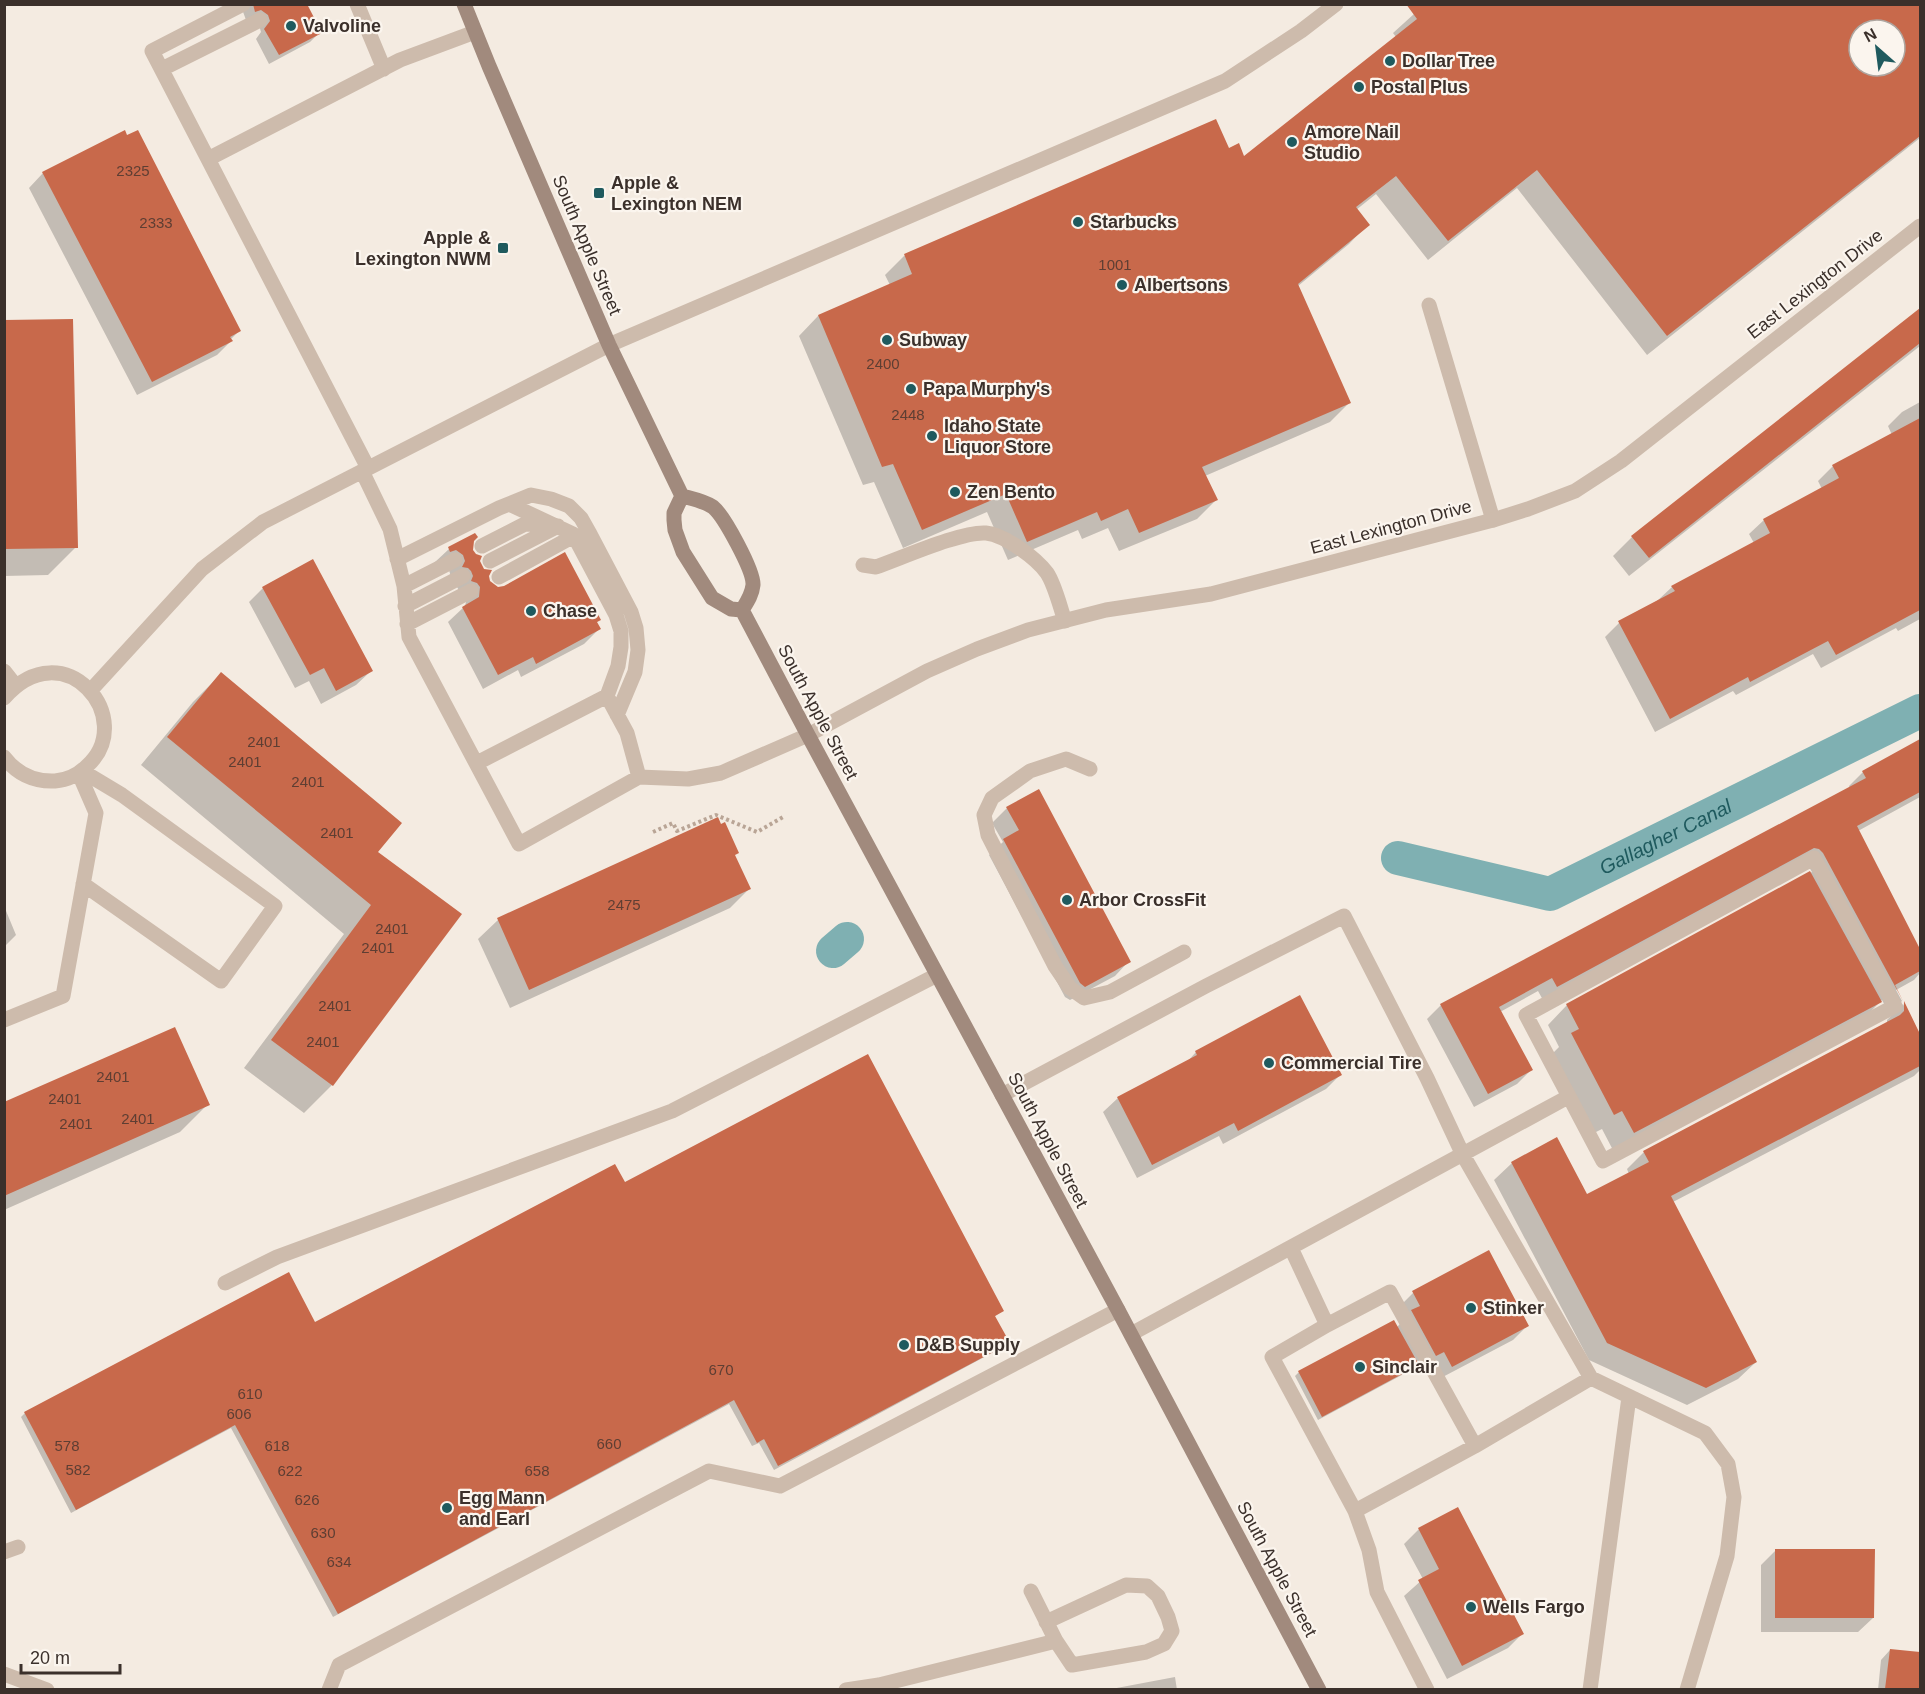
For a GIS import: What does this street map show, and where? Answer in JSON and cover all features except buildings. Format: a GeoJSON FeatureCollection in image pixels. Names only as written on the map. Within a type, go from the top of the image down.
{"type":"FeatureCollection","features":[{"type":"Feature","properties":{"kind":"main road","name":"South Apple Street"},"geometry":{"type":"LineString","coordinates":[[464,4],[609,345],[682,496]]}},
{"type":"Feature","properties":{"kind":"main road"},"geometry":{"type":"LineString","coordinates":[[682,496],[700,501],[715,509],[741,552],[752,575],[753,584],[751,594],[742,610],[731,609],[712,598],[683,552],[674,520],[682,496]]}},
{"type":"Feature","properties":{"kind":"main road","name":"South Apple Street"},"geometry":{"type":"LineString","coordinates":[[742,610],[1319,1689]]}},
{"type":"Feature","properties":{"kind":"street"},"geometry":{"type":"LineString","coordinates":[[243,4],[152,51],[365,470],[390,529],[404,586],[409,637],[519,844],[639,777],[627,733],[607,696]]}},
{"type":"Feature","properties":{"kind":"street"},"geometry":{"type":"LineString","coordinates":[[91,690],[202,569],[263,522],[609,345],[1225,81],[1336,4]]}},
{"type":"Feature","properties":{"kind":"street"},"geometry":{"type":"LineString","coordinates":[[357,6],[384,69]]}},
{"type":"Feature","properties":{"kind":"street"},"geometry":{"type":"LineString","coordinates":[[162,69],[260,20]]}},
{"type":"Feature","properties":{"kind":"street"},"geometry":{"type":"LineString","coordinates":[[208,159],[400,60],[475,32]]}},
{"type":"Feature","properties":{"kind":"street","name":"East Lexington Drive"},"geometry":{"type":"LineString","coordinates":[[639,777],[688,779],[721,773],[808,735],[927,671],[1028,630],[1107,610],[1212,594],[1493,520],[1575,491],[1621,461],[1920,226]]}},
{"type":"Feature","properties":{"kind":"street"},"geometry":{"type":"LineString","coordinates":[[1429,305],[1493,520]]}},
{"type":"Feature","properties":{"kind":"street"},"geometry":{"type":"LineString","coordinates":[[397,559],[531,495],[569,506],[581,518],[590,534],[631,612],[636,628],[638,650],[635,672],[617,715]]}},
{"type":"Feature","properties":{"kind":"street"},"geometry":{"type":"LineString","coordinates":[[477,764],[607,696],[618,666],[621,632],[616,615],[573,534],[508,504]]}},
{"type":"Feature","properties":{"kind":"street"},"geometry":{"type":"LineString","coordinates":[[482,546],[525,524],[558,526]]}},
{"type":"Feature","properties":{"kind":"street"},"geometry":{"type":"LineString","coordinates":[[490,561],[558,526]]}},
{"type":"Feature","properties":{"kind":"street"},"geometry":{"type":"LineString","coordinates":[[863,565],[876,567],[968,534],[988,533],[1028,554],[1047,574],[1065,621]]}},
{"type":"Feature","properties":{"kind":"street"},"geometry":{"type":"LineString","coordinates":[[499,577],[574,536]]}},
{"type":"Feature","properties":{"kind":"street"},"geometry":{"type":"LineString","coordinates":[[404,586],[455,560]]}},
{"type":"Feature","properties":{"kind":"street"},"geometry":{"type":"LineString","coordinates":[[405,606],[463,576]]}},
{"type":"Feature","properties":{"kind":"street"},"geometry":{"type":"LineString","coordinates":[[407,624],[471,591]]}},
{"type":"Feature","properties":{"kind":"street"},"geometry":{"type":"LineString","coordinates":[[4,671],[15,685]]}},
{"type":"Feature","properties":{"kind":"street"},"geometry":{"type":"LineString","coordinates":[[4,698],[15,685],[29,677],[46,673],[62,674],[77,680],[91,690],[100,706],[105,725],[102,744],[93,761],[81,772],[63,781],[44,782],[26,777],[11,766],[4,757]]}},
{"type":"Feature","properties":{"kind":"street"},"geometry":{"type":"LineString","coordinates":[[1090,769],[1066,759],[1030,771],[992,798],[984,814],[988,835],[1003,865],[1055,966],[1070,988],[1084,998],[1110,992],[1184,952]]}},
{"type":"Feature","properties":{"kind":"street"},"geometry":{"type":"LineString","coordinates":[[4,1020],[63,996],[96,813],[81,772]]}},
{"type":"Feature","properties":{"kind":"street"},"geometry":{"type":"LineString","coordinates":[[81,772],[122,795],[275,906],[221,981],[83,884]]}},
{"type":"Feature","properties":{"kind":"street"},"geometry":{"type":"LineString","coordinates":[[1814,858],[1895,1006],[1603,1161],[1568,1097],[1526,1014],[1814,858]]}},
{"type":"Feature","properties":{"kind":"street"},"geometry":{"type":"LineString","coordinates":[[1002,1095],[1206,986],[1344,916],[1427,1078],[1463,1155],[1591,1378],[1705,1433],[1728,1464],[1734,1497],[1727,1556],[1687,1689]]}},
{"type":"Feature","properties":{"kind":"street"},"geometry":{"type":"LineString","coordinates":[[225,1283],[277,1257],[672,1111],[937,975]]}},
{"type":"Feature","properties":{"kind":"street"},"geometry":{"type":"LineString","coordinates":[[1131,1334],[1568,1097]]}},
{"type":"Feature","properties":{"kind":"street"},"geometry":{"type":"LineString","coordinates":[[1291,1248],[1327,1325]]}},
{"type":"Feature","properties":{"kind":"street"},"geometry":{"type":"LineString","coordinates":[[1427,1689],[1377,1592],[1369,1550],[1355,1510],[1272,1357],[1390,1292],[1475,1446]]}},
{"type":"Feature","properties":{"kind":"street"},"geometry":{"type":"LineString","coordinates":[[328,1689],[339,1665],[709,1471],[780,1486],[1118,1310]]}},
{"type":"Feature","properties":{"kind":"street"},"geometry":{"type":"LineString","coordinates":[[1355,1510],[1475,1446],[1591,1378]]}},
{"type":"Feature","properties":{"kind":"street"},"geometry":{"type":"LineString","coordinates":[[1590,1689],[1629,1397]]}},
{"type":"Feature","properties":{"kind":"street"},"geometry":{"type":"LineString","coordinates":[[1030,1592],[1056,1641],[1072,1665],[1146,1652],[1164,1644],[1172,1631],[1158,1596],[1147,1586],[1126,1585],[1046,1622]]}},
{"type":"Feature","properties":{"kind":"street"},"geometry":{"type":"LineString","coordinates":[[846,1689],[879,1685],[1056,1641]]}},
{"type":"Feature","properties":{"kind":"street"},"geometry":{"type":"LineString","coordinates":[[4,1674],[47,1689]]}},
{"type":"Feature","properties":{"kind":"path"},"geometry":{"type":"LineString","coordinates":[[653,832],[673,823],[677,831],[716,815],[757,832],[783,817]]}},
{"type":"Feature","properties":{"kind":"waterway","name":"Gallagher Canal"},"geometry":{"type":"LineString","coordinates":[[1398,858],[1550,894],[1920,711]]}},
{"type":"Feature","properties":{"kind":"waterway","name":"Gallagher Canal"},"geometry":{"type":"LineString","coordinates":[[833,951],[847,939]]}},
{"type":"Feature","properties":{"kind":"place","name":"Valvoline"},"geometry":{"type":"Point","coordinates":[291,26]}},
{"type":"Feature","properties":{"kind":"place","name":"Dollar Tree"},"geometry":{"type":"Point","coordinates":[1390,61]}},
{"type":"Feature","properties":{"kind":"place","name":"Postal Plus"},"geometry":{"type":"Point","coordinates":[1359,87]}},
{"type":"Feature","properties":{"kind":"place","name":"Amore Nail Studio"},"geometry":{"type":"Point","coordinates":[1292,142]}},
{"type":"Feature","properties":{"kind":"place","name":"Apple & Lexington NEM"},"geometry":{"type":"Point","coordinates":[599,193]}},
{"type":"Feature","properties":{"kind":"place","name":"Starbucks"},"geometry":{"type":"Point","coordinates":[1078,222]}},
{"type":"Feature","properties":{"kind":"place","name":"Apple & Lexington NWM"},"geometry":{"type":"Point","coordinates":[503,248]}},
{"type":"Feature","properties":{"kind":"place","name":"Albertsons"},"geometry":{"type":"Point","coordinates":[1122,285]}},
{"type":"Feature","properties":{"kind":"place","name":"Subway"},"geometry":{"type":"Point","coordinates":[887,340]}},
{"type":"Feature","properties":{"kind":"place","name":"Papa Murphy's"},"geometry":{"type":"Point","coordinates":[911,389]}},
{"type":"Feature","properties":{"kind":"place","name":"Idaho State Liquor Store"},"geometry":{"type":"Point","coordinates":[932,436]}},
{"type":"Feature","properties":{"kind":"place","name":"Zen Bento"},"geometry":{"type":"Point","coordinates":[955,492]}},
{"type":"Feature","properties":{"kind":"place","name":"Chase"},"geometry":{"type":"Point","coordinates":[531,611]}},
{"type":"Feature","properties":{"kind":"place","name":"Arbor CrossFit"},"geometry":{"type":"Point","coordinates":[1067,900]}},
{"type":"Feature","properties":{"kind":"place","name":"Commercial Tire"},"geometry":{"type":"Point","coordinates":[1269,1063]}},
{"type":"Feature","properties":{"kind":"place","name":"Stinker"},"geometry":{"type":"Point","coordinates":[1471,1308]}},
{"type":"Feature","properties":{"kind":"place","name":"D&B Supply"},"geometry":{"type":"Point","coordinates":[904,1345]}},
{"type":"Feature","properties":{"kind":"place","name":"Sinclair"},"geometry":{"type":"Point","coordinates":[1360,1367]}},
{"type":"Feature","properties":{"kind":"place","name":"Egg Mann and Earl"},"geometry":{"type":"Point","coordinates":[447,1508]}},
{"type":"Feature","properties":{"kind":"place","name":"Wells Fargo"},"geometry":{"type":"Point","coordinates":[1471,1607]}}]}
